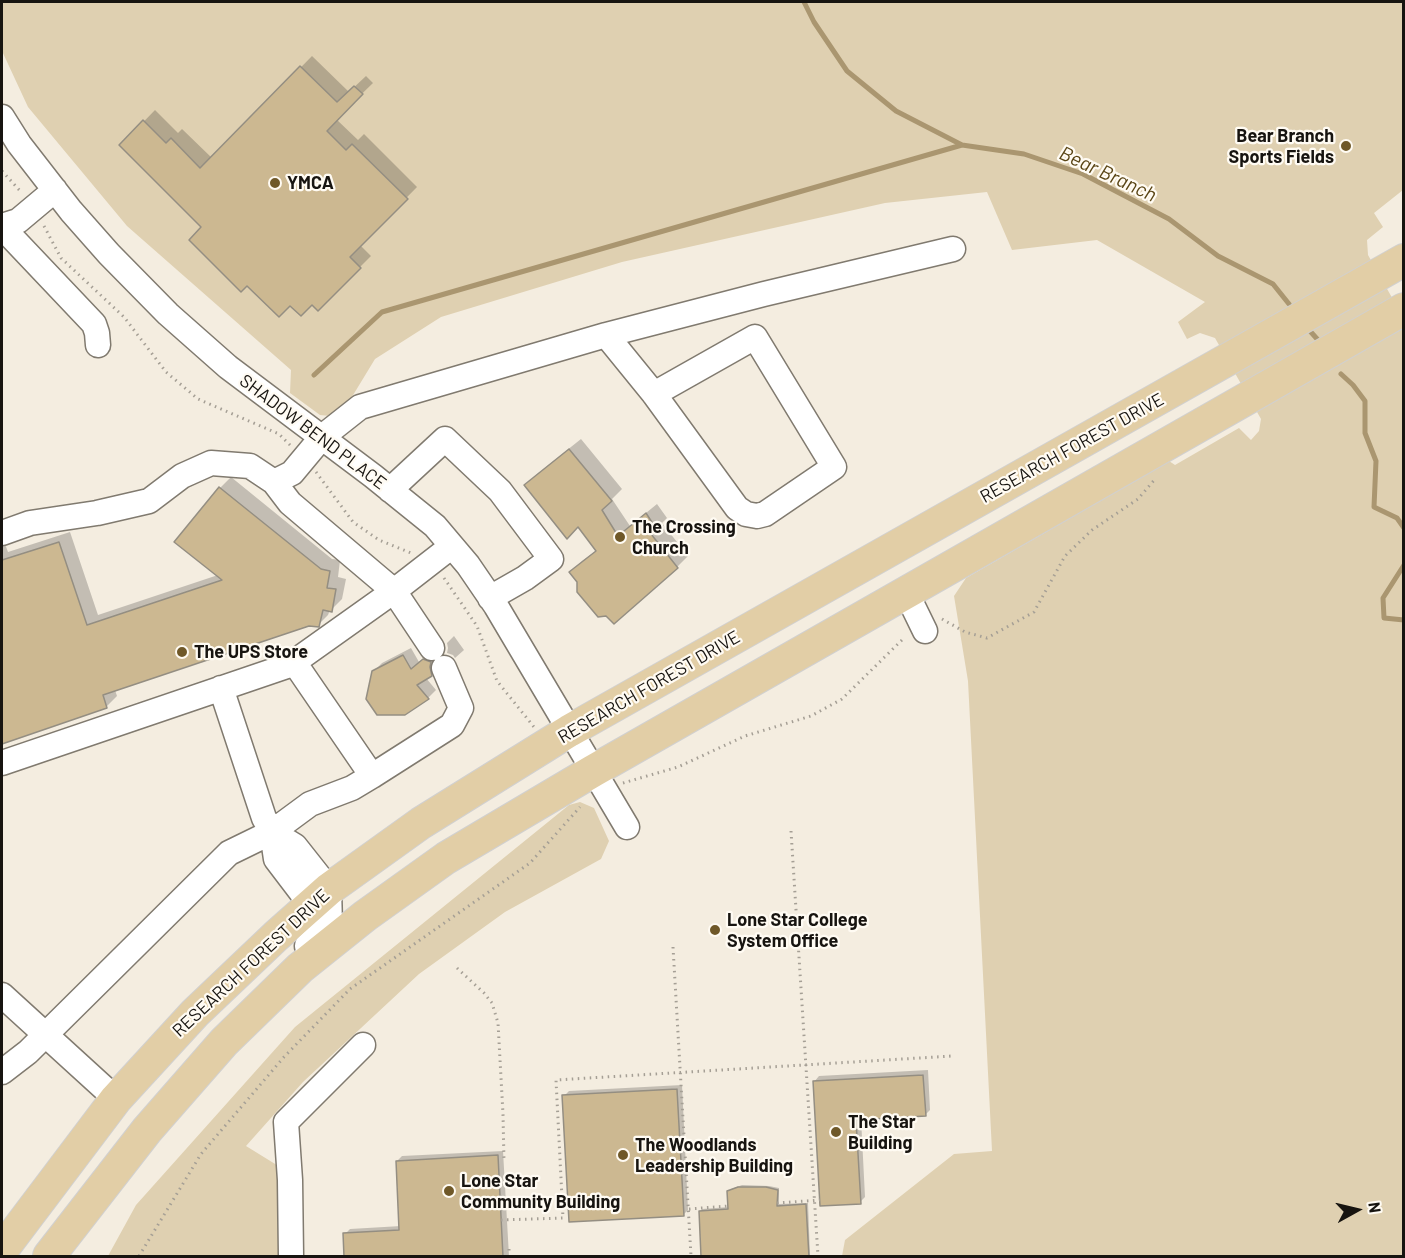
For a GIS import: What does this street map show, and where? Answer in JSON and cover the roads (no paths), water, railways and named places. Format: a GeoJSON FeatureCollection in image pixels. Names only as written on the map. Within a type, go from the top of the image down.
{"type":"FeatureCollection","features":[{"type":"Feature","properties":{"kind":"main road","name":"RESEARCH FOREST DRIVE"},"geometry":{"type":"LineString","coordinates":[[2,1250],[13,1228],[116,1099],[195,1013],[320,897],[421,822],[570,731],[1398,263]]}},
{"type":"Feature","properties":{"kind":"main road","name":"RESEARCH FOREST DRIVE"},"geometry":{"type":"LineString","coordinates":[[49,1257],[147,1130],[224,1042],[300,968],[364,916],[446,858],[593,771],[1404,309]]}},
{"type":"Feature","properties":{"kind":"street","name":"SHADOW BEND PLACE"},"geometry":{"type":"LineString","coordinates":[[2,117],[19,144],[71,211],[109,254],[168,314],[228,366],[435,526],[468,565],[490,598],[627,827]]}},
{"type":"Feature","properties":{"kind":"street"},"geometry":{"type":"LineString","coordinates":[[55,190],[18,221],[2,227],[94,324],[98,345]]}},
{"type":"Feature","properties":{"kind":"street"},"geometry":{"type":"LineString","coordinates":[[274,482],[292,473],[322,437],[360,407],[606,335],[953,249]]}},
{"type":"Feature","properties":{"kind":"street"},"geometry":{"type":"LineString","coordinates":[[606,335],[654,394],[737,508],[746,514],[757,516],[765,514],[834,467],[755,337],[654,394]]}},
{"type":"Feature","properties":{"kind":"street"},"geometry":{"type":"LineString","coordinates":[[390,490],[446,439],[500,491],[551,559],[525,578],[490,598]]}},
{"type":"Feature","properties":{"kind":"street"},"geometry":{"type":"LineString","coordinates":[[2,533],[30,523],[97,513],[149,501],[182,476],[211,463],[250,466],[274,482],[290,503],[394,591],[438,658],[461,708],[452,725],[437,736],[352,788],[310,804],[272,832],[229,853],[28,1052],[2,1072]]}},
{"type":"Feature","properties":{"kind":"street"},"geometry":{"type":"LineString","coordinates":[[2,763],[290,665],[394,591],[452,546]]}},
{"type":"Feature","properties":{"kind":"street"},"geometry":{"type":"LineString","coordinates":[[906,592],[924,629]]}},
{"type":"Feature","properties":{"kind":"street"},"geometry":{"type":"LineString","coordinates":[[294,662],[372,776]]}},
{"type":"Feature","properties":{"kind":"street"},"geometry":{"type":"LineString","coordinates":[[221,688],[264,818],[272,832],[295,846],[320,897],[330,924],[292,959],[273,994]]}},
{"type":"Feature","properties":{"kind":"street"},"geometry":{"type":"LineString","coordinates":[[2,995],[116,1099]]}},
{"type":"Feature","properties":{"kind":"street"},"geometry":{"type":"LineString","coordinates":[[291,1257],[290,1180],[286,1122],[363,1045]]}},
{"type":"Feature","properties":{"kind":"waterway","name":"Bear Branch"},"geometry":{"type":"LineString","coordinates":[[804,2],[814,22],[847,71],[896,111],[962,145],[1024,154],[1083,174],[1169,219],[1218,256],[1273,284],[1289,304]]}},
{"type":"Feature","properties":{"kind":"waterway"},"geometry":{"type":"LineString","coordinates":[[314,375],[382,312],[962,145]]}},
{"type":"Feature","properties":{"kind":"waterway","name":"Bear Branch"},"geometry":{"type":"LineString","coordinates":[[1310,331],[1318,340]]}},
{"type":"Feature","properties":{"kind":"waterway","name":"Bear Branch"},"geometry":{"type":"LineString","coordinates":[[1341,374],[1365,401],[1365,433],[1376,461],[1374,507],[1397,518],[1404,528]]}},
{"type":"Feature","properties":{"kind":"waterway","name":"Bear Branch"},"geometry":{"type":"LineString","coordinates":[[1404,565],[1383,598],[1384,618],[1404,620]]}},
{"type":"Feature","properties":{"kind":"place","name":"Bear Branch Sports Fields"},"geometry":{"type":"Point","coordinates":[1346,146]}},
{"type":"Feature","properties":{"kind":"place","name":"YMCA"},"geometry":{"type":"Point","coordinates":[275,183]}},
{"type":"Feature","properties":{"kind":"place","name":"The Crossing Church"},"geometry":{"type":"Point","coordinates":[620,537]}},
{"type":"Feature","properties":{"kind":"place","name":"The UPS Store"},"geometry":{"type":"Point","coordinates":[182,652]}},
{"type":"Feature","properties":{"kind":"place","name":"Lone Star College System Office"},"geometry":{"type":"Point","coordinates":[715,930]}},
{"type":"Feature","properties":{"kind":"place","name":"The Star Building"},"geometry":{"type":"Point","coordinates":[836,1132]}},
{"type":"Feature","properties":{"kind":"place","name":"The Woodlands Leadership Building"},"geometry":{"type":"Point","coordinates":[623,1155]}},
{"type":"Feature","properties":{"kind":"place","name":"Lone Star Community Building"},"geometry":{"type":"Point","coordinates":[449,1191]}}]}
